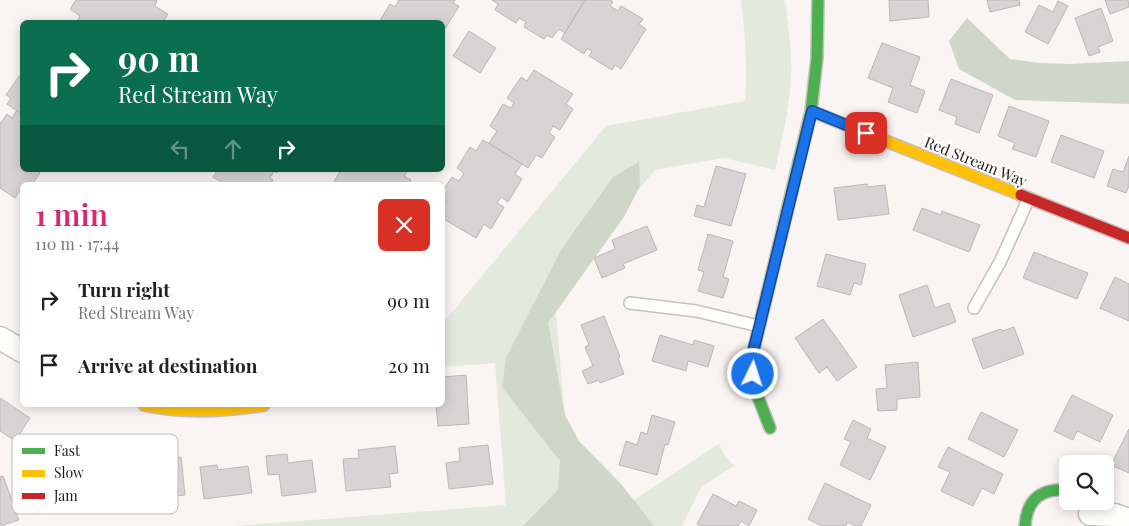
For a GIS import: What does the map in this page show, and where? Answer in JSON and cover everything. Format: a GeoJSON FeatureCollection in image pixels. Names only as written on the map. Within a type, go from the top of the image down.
{"type":"FeatureCollection","features":[{"type":"Feature","properties":{"kind":"street"},"geometry":{"type":"LineString","coordinates":[[770,428],[758,397],[753,374],[754,348],[812,111],[817,58],[818,0]]}},
{"type":"Feature","properties":{"kind":"street","name":"Red Stream Way"},"geometry":{"type":"LineString","coordinates":[[812,111],[1129,238]]}},
{"type":"Feature","properties":{"kind":"street"},"geometry":{"type":"LineString","coordinates":[[0,338],[20,350]]}},
{"type":"Feature","properties":{"kind":"street"},"geometry":{"type":"LineString","coordinates":[[151,407],[201,413],[248,407]]}},
{"type":"Feature","properties":{"kind":"street"},"geometry":{"type":"LineString","coordinates":[[1025,526],[1026,514],[1033,500],[1042,493],[1059,488]]}},
{"type":"Feature","properties":{"kind":"street"},"geometry":{"type":"LineString","coordinates":[[1088,514],[1115,515],[1129,520]]}},
{"type":"Feature","properties":{"kind":"lane"},"geometry":{"type":"LineString","coordinates":[[974,308],[1000,262],[1029,198]]}},
{"type":"Feature","properties":{"kind":"lane"},"geometry":{"type":"LineString","coordinates":[[630,303],[696,311],[760,326]]}},
{"type":"Feature","properties":{"kind":"shaded area"},"geometry":{"type":"Polygon","coordinates":[[[741,0],[785,0],[790,46],[790,86],[775,170],[724,158],[655,170],[554,292],[571,487],[617,511],[719,444],[724,454],[734,466],[701,487],[682,526],[236,526],[506,505],[495,363],[445,367],[445,321],[606,126],[745,101],[746,51],[741,0]]]}},
{"type":"Feature","properties":{"kind":"green space"},"geometry":{"type":"Polygon","coordinates":[[[967,18],[1010,59],[1070,64],[1129,61],[1129,104],[1015,100],[959,69],[949,41],[967,18]]]}},
{"type":"Feature","properties":{"kind":"green space"},"geometry":{"type":"Polygon","coordinates":[[[639,162],[640,186],[624,217],[548,323],[565,415],[579,441],[622,485],[654,526],[523,526],[558,490],[560,461],[502,387],[506,358],[561,250],[613,177],[639,162]]]}},
{"type":"Feature","properties":{"kind":"building"},"geometry":{"type":"Polygon","coordinates":[[[76,0],[157,0],[155,6],[168,14],[164,20],[78,20],[80,16],[70,9],[76,0]]]}},
{"type":"Feature","properties":{"kind":"building"},"geometry":{"type":"Polygon","coordinates":[[[399,0],[455,0],[453,3],[459,6],[445,29],[445,20],[380,20],[390,4],[395,7],[399,0]]]}},
{"type":"Feature","properties":{"kind":"building"},"geometry":{"type":"Polygon","coordinates":[[[492,0],[585,0],[565,33],[559,29],[552,38],[547,35],[544,39],[524,27],[526,22],[519,18],[516,23],[495,10],[498,4],[492,0]]]}},
{"type":"Feature","properties":{"kind":"building"},"geometry":{"type":"Polygon","coordinates":[[[585,0],[610,0],[613,2],[610,6],[618,11],[621,6],[643,19],[639,24],[646,29],[621,69],[615,65],[612,70],[589,56],[592,51],[587,48],[584,54],[561,39],[585,0]]]}},
{"type":"Feature","properties":{"kind":"building"},"geometry":{"type":"Polygon","coordinates":[[[889,0],[928,0],[929,17],[890,21],[889,0]]]}},
{"type":"Feature","properties":{"kind":"building"},"geometry":{"type":"Polygon","coordinates":[[[987,0],[1019,0],[1020,5],[990,12],[987,0]]]}},
{"type":"Feature","properties":{"kind":"building"},"geometry":{"type":"Polygon","coordinates":[[[1105,0],[1128,0],[1129,7],[1110,14],[1105,0]]]}},
{"type":"Feature","properties":{"kind":"building"},"geometry":{"type":"Polygon","coordinates":[[[1058,1],[1068,6],[1048,44],[1025,32],[1039,5],[1053,12],[1058,1]]]}},
{"type":"Feature","properties":{"kind":"building"},"geometry":{"type":"Polygon","coordinates":[[[1101,8],[1113,41],[1098,47],[1100,52],[1089,56],[1075,18],[1101,8]]]}},
{"type":"Feature","properties":{"kind":"building"},"geometry":{"type":"Polygon","coordinates":[[[469,31],[496,48],[480,73],[453,56],[469,31]]]}},
{"type":"Feature","properties":{"kind":"building"},"geometry":{"type":"Polygon","coordinates":[[[882,43],[920,57],[910,85],[925,91],[917,113],[888,102],[893,88],[868,78],[882,43]]]}},
{"type":"Feature","properties":{"kind":"building"},"geometry":{"type":"Polygon","coordinates":[[[534,70],[573,94],[566,104],[573,109],[560,130],[553,126],[549,133],[555,137],[542,158],[536,155],[528,168],[489,143],[497,131],[490,126],[503,104],[511,108],[514,103],[507,98],[521,77],[527,81],[534,70]]]}},
{"type":"Feature","properties":{"kind":"building"},"geometry":{"type":"Polygon","coordinates":[[[20,75],[20,113],[7,104],[11,98],[6,95],[20,75]]]}},
{"type":"Feature","properties":{"kind":"building"},"geometry":{"type":"Polygon","coordinates":[[[951,79],[993,95],[979,133],[955,124],[957,117],[939,110],[951,79]]]}},
{"type":"Feature","properties":{"kind":"building"},"geometry":{"type":"Polygon","coordinates":[[[1009,106],[1049,121],[1036,157],[1012,149],[1015,143],[998,136],[1009,106]]]}},
{"type":"Feature","properties":{"kind":"building"},"geometry":{"type":"Polygon","coordinates":[[[17,110],[20,112],[20,172],[40,173],[34,182],[20,182],[20,192],[15,198],[0,188],[0,124],[7,114],[12,118],[17,110]]]}},
{"type":"Feature","properties":{"kind":"building"},"geometry":{"type":"Polygon","coordinates":[[[1061,135],[1104,151],[1094,178],[1051,162],[1061,135]]]}},
{"type":"Feature","properties":{"kind":"building"},"geometry":{"type":"Polygon","coordinates":[[[483,140],[522,164],[515,174],[522,179],[508,202],[501,197],[497,203],[504,207],[491,229],[484,224],[476,238],[445,220],[445,204],[447,201],[445,200],[445,188],[452,177],[459,181],[464,173],[457,168],[470,147],[476,151],[483,140]]]}},
{"type":"Feature","properties":{"kind":"building"},"geometry":{"type":"Polygon","coordinates":[[[1129,156],[1129,186],[1126,193],[1107,186],[1113,169],[1123,172],[1129,156]]]}},
{"type":"Feature","properties":{"kind":"building"},"geometry":{"type":"Polygon","coordinates":[[[716,166],[746,174],[731,226],[694,216],[697,205],[704,207],[716,166]]]}},
{"type":"Feature","properties":{"kind":"building"},"geometry":{"type":"Polygon","coordinates":[[[216,172],[273,172],[270,178],[273,180],[272,182],[221,182],[213,177],[216,172]]]}},
{"type":"Feature","properties":{"kind":"building"},"geometry":{"type":"Polygon","coordinates":[[[340,172],[407,172],[404,176],[411,180],[410,182],[334,182],[340,172]]]}},
{"type":"Feature","properties":{"kind":"building"},"geometry":{"type":"Polygon","coordinates":[[[867,184],[868,187],[885,185],[889,214],[838,220],[834,188],[867,184]]]}},
{"type":"Feature","properties":{"kind":"building"},"geometry":{"type":"Polygon","coordinates":[[[922,208],[941,215],[942,211],[980,225],[969,252],[913,230],[922,208]]]}},
{"type":"Feature","properties":{"kind":"building"},"geometry":{"type":"Polygon","coordinates":[[[647,226],[657,250],[623,264],[625,268],[602,278],[594,258],[615,249],[612,240],[647,226]]]}},
{"type":"Feature","properties":{"kind":"building"},"geometry":{"type":"Polygon","coordinates":[[[708,234],[733,241],[723,277],[729,279],[723,298],[698,291],[704,272],[698,270],[708,234]]]}},
{"type":"Feature","properties":{"kind":"building"},"geometry":{"type":"Polygon","coordinates":[[[1034,252],[1088,273],[1077,299],[1023,278],[1034,252]]]}},
{"type":"Feature","properties":{"kind":"building"},"geometry":{"type":"Polygon","coordinates":[[[826,254],[866,264],[861,285],[854,283],[850,295],[817,286],[826,254]]]}},
{"type":"Feature","properties":{"kind":"building"},"geometry":{"type":"Polygon","coordinates":[[[1115,277],[1129,284],[1129,321],[1100,308],[1115,277]]]}},
{"type":"Feature","properties":{"kind":"building"},"geometry":{"type":"Polygon","coordinates":[[[927,285],[935,308],[949,303],[956,322],[913,337],[899,295],[927,285]]]}},
{"type":"Feature","properties":{"kind":"building"},"geometry":{"type":"Polygon","coordinates":[[[604,316],[620,357],[618,358],[624,374],[600,383],[599,380],[588,384],[582,371],[593,366],[585,347],[589,345],[581,325],[604,316]]]}},
{"type":"Feature","properties":{"kind":"building"},"geometry":{"type":"Polygon","coordinates":[[[823,319],[857,367],[837,381],[827,367],[819,373],[795,338],[823,319]]]}},
{"type":"Feature","properties":{"kind":"building"},"geometry":{"type":"Polygon","coordinates":[[[1014,327],[1024,354],[983,369],[972,339],[1001,329],[1002,331],[1014,327]]]}},
{"type":"Feature","properties":{"kind":"building"},"geometry":{"type":"Polygon","coordinates":[[[660,335],[693,345],[694,340],[714,346],[708,367],[688,361],[686,371],[652,361],[660,335]]]}},
{"type":"Feature","properties":{"kind":"building"},"geometry":{"type":"Polygon","coordinates":[[[918,362],[920,397],[897,399],[897,410],[878,411],[876,389],[887,388],[885,365],[918,362]]]}},
{"type":"Feature","properties":{"kind":"building"},"geometry":{"type":"Polygon","coordinates":[[[466,375],[469,424],[438,426],[436,407],[445,407],[445,377],[466,375]]]}},
{"type":"Feature","properties":{"kind":"building"},"geometry":{"type":"Polygon","coordinates":[[[1072,395],[1113,415],[1100,442],[1077,431],[1073,440],[1054,431],[1072,395]]]}},
{"type":"Feature","properties":{"kind":"building"},"geometry":{"type":"Polygon","coordinates":[[[0,398],[30,418],[20,434],[12,434],[12,439],[0,431],[0,398]]]}},
{"type":"Feature","properties":{"kind":"building"},"geometry":{"type":"Polygon","coordinates":[[[981,412],[1018,430],[1004,457],[968,439],[981,412]]]}},
{"type":"Feature","properties":{"kind":"building"},"geometry":{"type":"Polygon","coordinates":[[[652,415],[675,422],[668,445],[665,444],[657,475],[619,465],[626,441],[637,445],[641,432],[647,434],[652,415]]]}},
{"type":"Feature","properties":{"kind":"building"},"geometry":{"type":"Polygon","coordinates":[[[853,420],[871,429],[867,438],[886,447],[870,480],[840,465],[851,442],[844,439],[853,420]]]}},
{"type":"Feature","properties":{"kind":"building"},"geometry":{"type":"Polygon","coordinates":[[[1129,429],[1129,473],[1114,466],[1114,459],[1129,429]]]}},
{"type":"Feature","properties":{"kind":"building"},"geometry":{"type":"Polygon","coordinates":[[[488,445],[493,484],[449,489],[446,463],[460,461],[459,448],[488,445]]]}},
{"type":"Feature","properties":{"kind":"building"},"geometry":{"type":"Polygon","coordinates":[[[395,446],[398,473],[389,474],[391,487],[346,491],[343,459],[359,458],[358,450],[395,446]]]}},
{"type":"Feature","properties":{"kind":"building"},"geometry":{"type":"Polygon","coordinates":[[[948,447],[1003,474],[994,494],[982,488],[973,506],[941,491],[950,472],[938,467],[948,447]]]}},
{"type":"Feature","properties":{"kind":"building"},"geometry":{"type":"Polygon","coordinates":[[[287,454],[288,463],[312,460],[316,492],[282,496],[279,474],[268,475],[266,456],[287,454]]]}},
{"type":"Feature","properties":{"kind":"building"},"geometry":{"type":"Polygon","coordinates":[[[178,457],[181,457],[185,495],[178,496],[178,457]]]}},
{"type":"Feature","properties":{"kind":"building"},"geometry":{"type":"Polygon","coordinates":[[[217,465],[218,470],[248,466],[252,493],[204,499],[200,467],[217,465]]]}},
{"type":"Feature","properties":{"kind":"building"},"geometry":{"type":"Polygon","coordinates":[[[3,476],[12,501],[12,514],[17,514],[19,520],[0,526],[0,477],[3,476]]]}},
{"type":"Feature","properties":{"kind":"building"},"geometry":{"type":"Polygon","coordinates":[[[825,483],[871,505],[861,526],[847,522],[846,526],[822,526],[808,519],[825,483]]]}},
{"type":"Feature","properties":{"kind":"building"},"geometry":{"type":"Polygon","coordinates":[[[713,494],[736,506],[739,501],[757,510],[749,526],[741,521],[738,526],[702,526],[697,524],[713,494]]]}},
{"type":"Feature","properties":{"kind":"traffic: fast"},"geometry":{"type":"LineString","coordinates":[[770,428],[758,397],[753,374],[754,348],[811,111],[817,58],[818,0]]}},
{"type":"Feature","properties":{"kind":"traffic: fast"},"geometry":{"type":"LineString","coordinates":[[1025,526],[1026,517],[1032,502],[1043,493],[1059,490]]}},
{"type":"Feature","properties":{"kind":"traffic: slow"},"geometry":{"type":"LineString","coordinates":[[811,111],[1021,195]]}},
{"type":"Feature","properties":{"kind":"traffic: slow"},"geometry":{"type":"LineString","coordinates":[[154,407],[189,411],[249,407]]}},
{"type":"Feature","properties":{"kind":"traffic: jam"},"geometry":{"type":"LineString","coordinates":[[1021,195],[1129,238]]}},
{"type":"Feature","properties":{"kind":"route"},"geometry":{"type":"LineString","coordinates":[[753,374],[754,348],[812,111],[866,133]]}}]}
